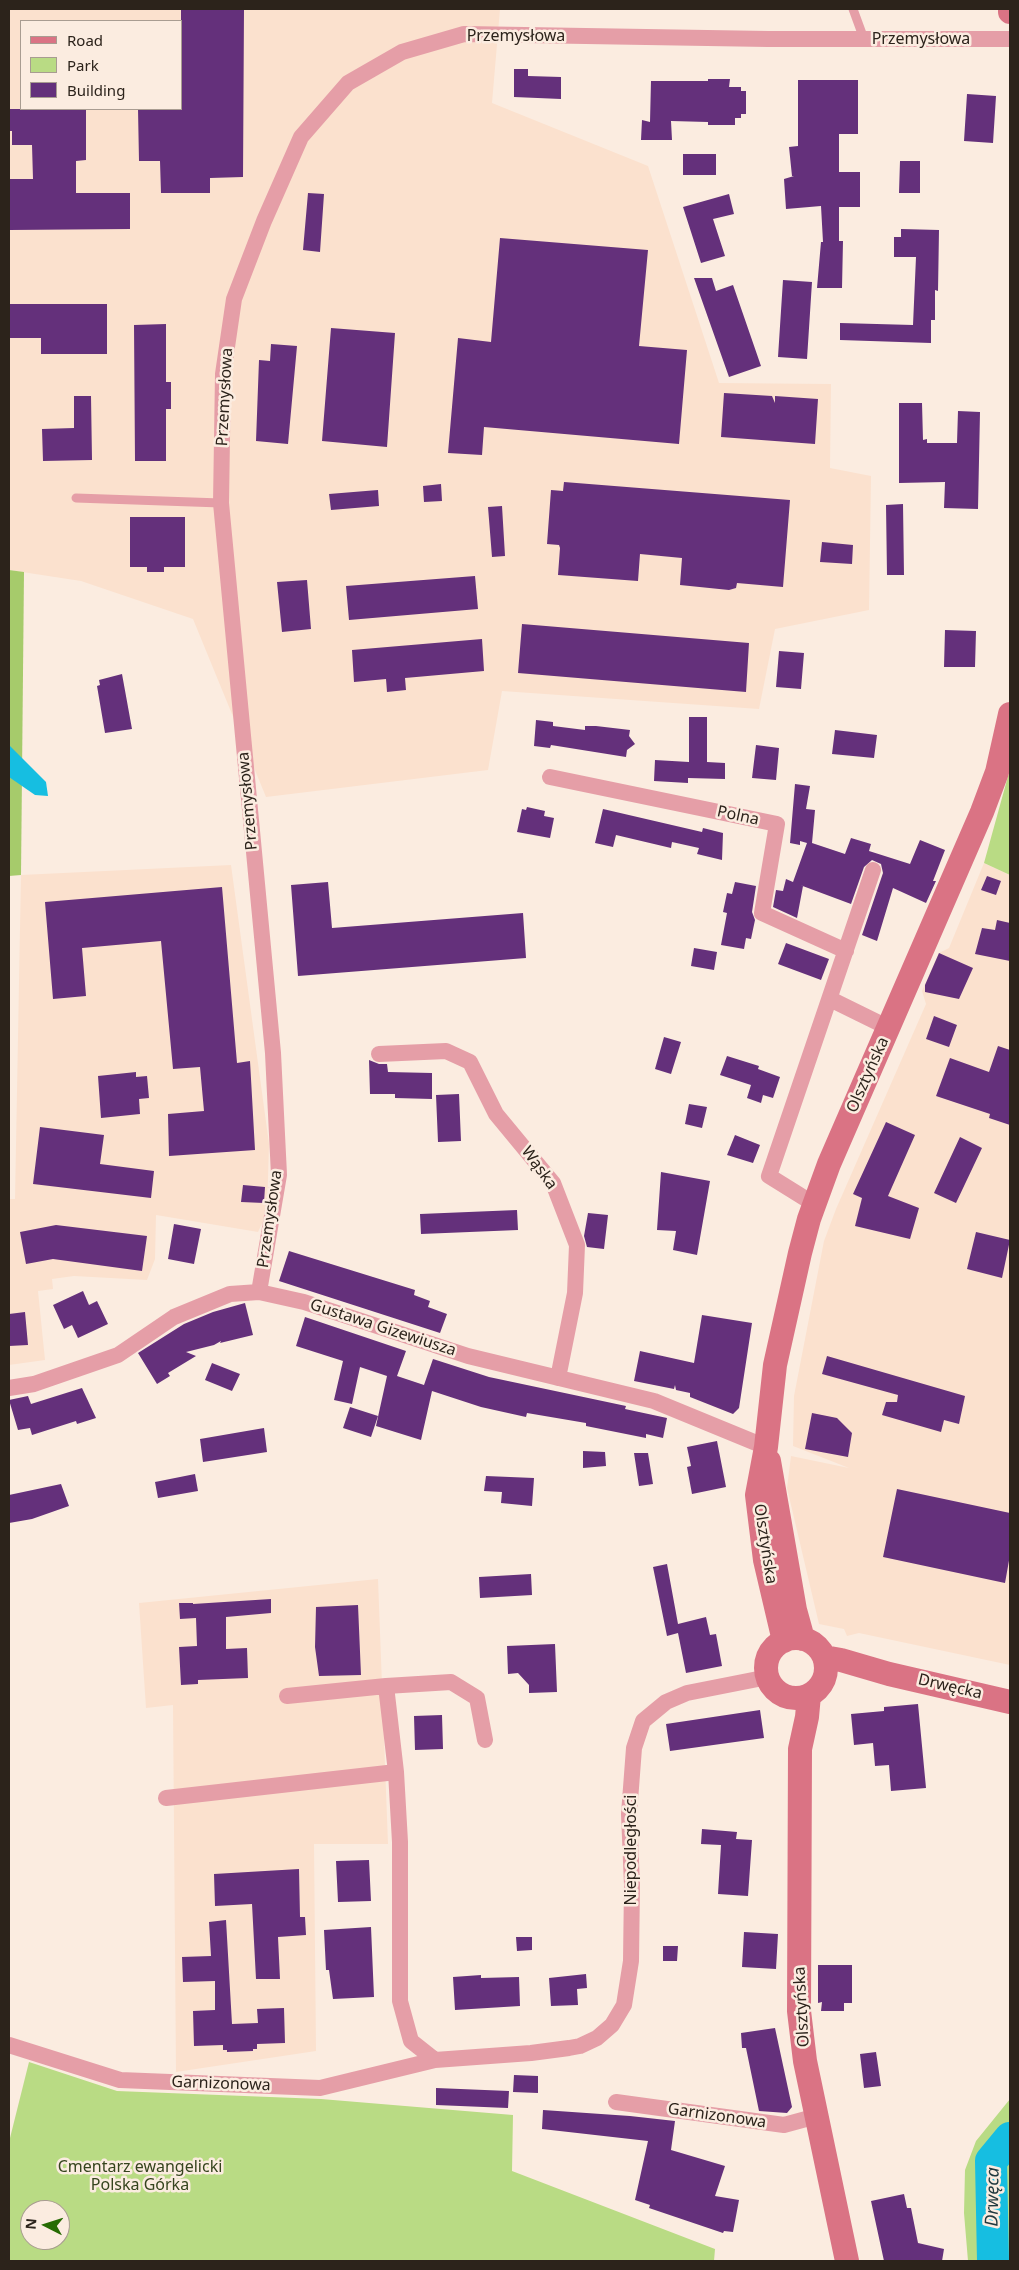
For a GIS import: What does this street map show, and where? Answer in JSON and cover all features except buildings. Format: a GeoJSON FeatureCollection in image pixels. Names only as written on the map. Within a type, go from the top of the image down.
{"type":"FeatureCollection","features":[{"type":"Feature","properties":{"kind":"street","name":"Przemysłowa"},"geometry":{"type":"LineString","coordinates":[[260,1292],[279,1166],[273,1053],[221,503],[223,374],[234,299],[264,221],[301,137],[348,83],[402,52],[464,34],[1010,40]]}},
{"type":"Feature","properties":{"kind":"street","name":"Olsztyńska"},"geometry":{"type":"LineString","coordinates":[[793,1640],[765,1560],[757,1495],[766,1447],[770,1403],[782,1329],[814,1204],[829,1164],[982,812],[997,772],[1010,714]]}},
{"type":"Feature","properties":{"kind":"street","name":"Polna"},"geometry":{"type":"LineString","coordinates":[[550,777],[777,824],[762,913],[846,952]]}},
{"type":"Feature","properties":{"kind":"street"},"geometry":{"type":"LineString","coordinates":[[814,1204],[769,1176],[873,870]]}},
{"type":"Feature","properties":{"kind":"street"},"geometry":{"type":"LineString","coordinates":[[830,998],[889,1028]]}},
{"type":"Feature","properties":{"kind":"street","name":"Wąska"},"geometry":{"type":"LineString","coordinates":[[378,1054],[446,1052],[470,1062],[496,1114],[554,1183],[577,1245],[575,1293],[558,1378]]}},
{"type":"Feature","properties":{"kind":"street","name":"Gustawa Gizewiusza"},"geometry":{"type":"LineString","coordinates":[[9,1388],[34,1384],[118,1355],[174,1317],[230,1294],[260,1292],[304,1302],[468,1356],[654,1401],[766,1447]]}},
{"type":"Feature","properties":{"kind":"street"},"geometry":{"type":"LineString","coordinates":[[793,1640],[815,1645],[824,1667],[816,1690],[798,1696],[777,1691],[768,1676],[766,1668],[771,1652],[793,1640]]}},
{"type":"Feature","properties":{"kind":"street","name":"Drwęcka"},"geometry":{"type":"LineString","coordinates":[[824,1667],[841,1660],[889,1674],[1010,1702]]}},
{"type":"Feature","properties":{"kind":"street","name":"Niepodległości"},"geometry":{"type":"LineString","coordinates":[[531,2053],[580,2046],[597,2038],[612,2025],[624,2004],[631,1961],[632,1885],[629,1814],[634,1748],[643,1721],[666,1702],[687,1693],[768,1676]]}},
{"type":"Feature","properties":{"kind":"street"},"geometry":{"type":"LineString","coordinates":[[287,1696],[386,1686],[451,1682],[477,1698],[485,1740]]}},
{"type":"Feature","properties":{"kind":"street"},"geometry":{"type":"LineString","coordinates":[[386,1686],[396,1772],[400,1842],[400,2001],[411,2041],[435,2060]]}},
{"type":"Feature","properties":{"kind":"street","name":"Olsztyńska"},"geometry":{"type":"LineString","coordinates":[[798,1696],[807,1718],[800,1749],[799,2011],[805,2061],[847,2261]]}},
{"type":"Feature","properties":{"kind":"street"},"geometry":{"type":"LineString","coordinates":[[166,1798],[396,1772]]}},
{"type":"Feature","properties":{"kind":"street","name":"Garnizonowa"},"geometry":{"type":"LineString","coordinates":[[9,2045],[120,2080],[320,2088],[435,2060],[531,2053]]}},
{"type":"Feature","properties":{"kind":"street","name":"Garnizonowa"},"geometry":{"type":"LineString","coordinates":[[616,2102],[784,2125],[817,2116]]}},
{"type":"Feature","properties":{"kind":"lane"},"geometry":{"type":"LineString","coordinates":[[853,9],[864,39]]}},
{"type":"Feature","properties":{"kind":"lane"},"geometry":{"type":"LineString","coordinates":[[76,498],[221,503]]}},
{"type":"Feature","properties":{"kind":"shaded area"},"geometry":{"type":"Polygon","coordinates":[[[9,9],[500,9],[492,103],[648,166],[719,383],[831,384],[830,468],[871,476],[869,610],[775,629],[759,709],[502,691],[488,770],[266,797],[193,619],[81,581],[9,570],[9,9]]]}},
{"type":"Feature","properties":{"kind":"shaded area"},"geometry":{"type":"Polygon","coordinates":[[[984,863],[1010,875],[1010,1665],[859,1633],[847,1636],[844,1629],[819,1624],[787,1488],[791,1456],[849,1468],[793,1446],[794,1396],[824,1241],[836,1209],[926,1004],[922,991],[939,953],[949,948],[984,863]]]}},
{"type":"Feature","properties":{"kind":"shaded area"},"geometry":{"type":"Polygon","coordinates":[[[231,865],[269,1144],[267,1213],[258,1232],[156,1215],[155,1259],[147,1280],[74,1276],[52,1279],[53,1289],[38,1291],[45,1360],[9,1365],[9,1199],[15,1199],[21,875],[231,865]]]}},
{"type":"Feature","properties":{"kind":"shaded area"},"geometry":{"type":"Polygon","coordinates":[[[378,1579],[388,1844],[314,1844],[316,2051],[176,2072],[173,1705],[146,1708],[139,1603],[378,1579]]]}},
{"type":"Feature","properties":{"kind":"green space"},"geometry":{"type":"Polygon","coordinates":[[[9,570],[24,572],[21,875],[9,876],[9,570]]]}},
{"type":"Feature","properties":{"kind":"green space"},"geometry":{"type":"Polygon","coordinates":[[[1010,769],[1010,875],[984,863],[1010,769]]]}},
{"type":"Feature","properties":{"kind":"green space","name":"Cmentarz ewangelicki Polska Górka"},"geometry":{"type":"Polygon","coordinates":[[[29,2062],[117,2091],[321,2099],[513,2115],[512,2171],[715,2249],[714,2261],[9,2261],[9,2142],[29,2062]]]}},
{"type":"Feature","properties":{"kind":"green space"},"geometry":{"type":"Polygon","coordinates":[[[1010,2099],[1010,2261],[968,2261],[964,2213],[965,2170],[976,2141],[1010,2099]]]}},
{"type":"Feature","properties":{"kind":"water"},"geometry":{"type":"Polygon","coordinates":[[[9,745],[46,782],[48,796],[35,795],[9,777],[9,745]]]}},
{"type":"Feature","properties":{"kind":"waterway","name":"Drwęca"},"geometry":{"type":"LineString","coordinates":[[993,2261],[991,2161],[1010,2138]]}}]}
